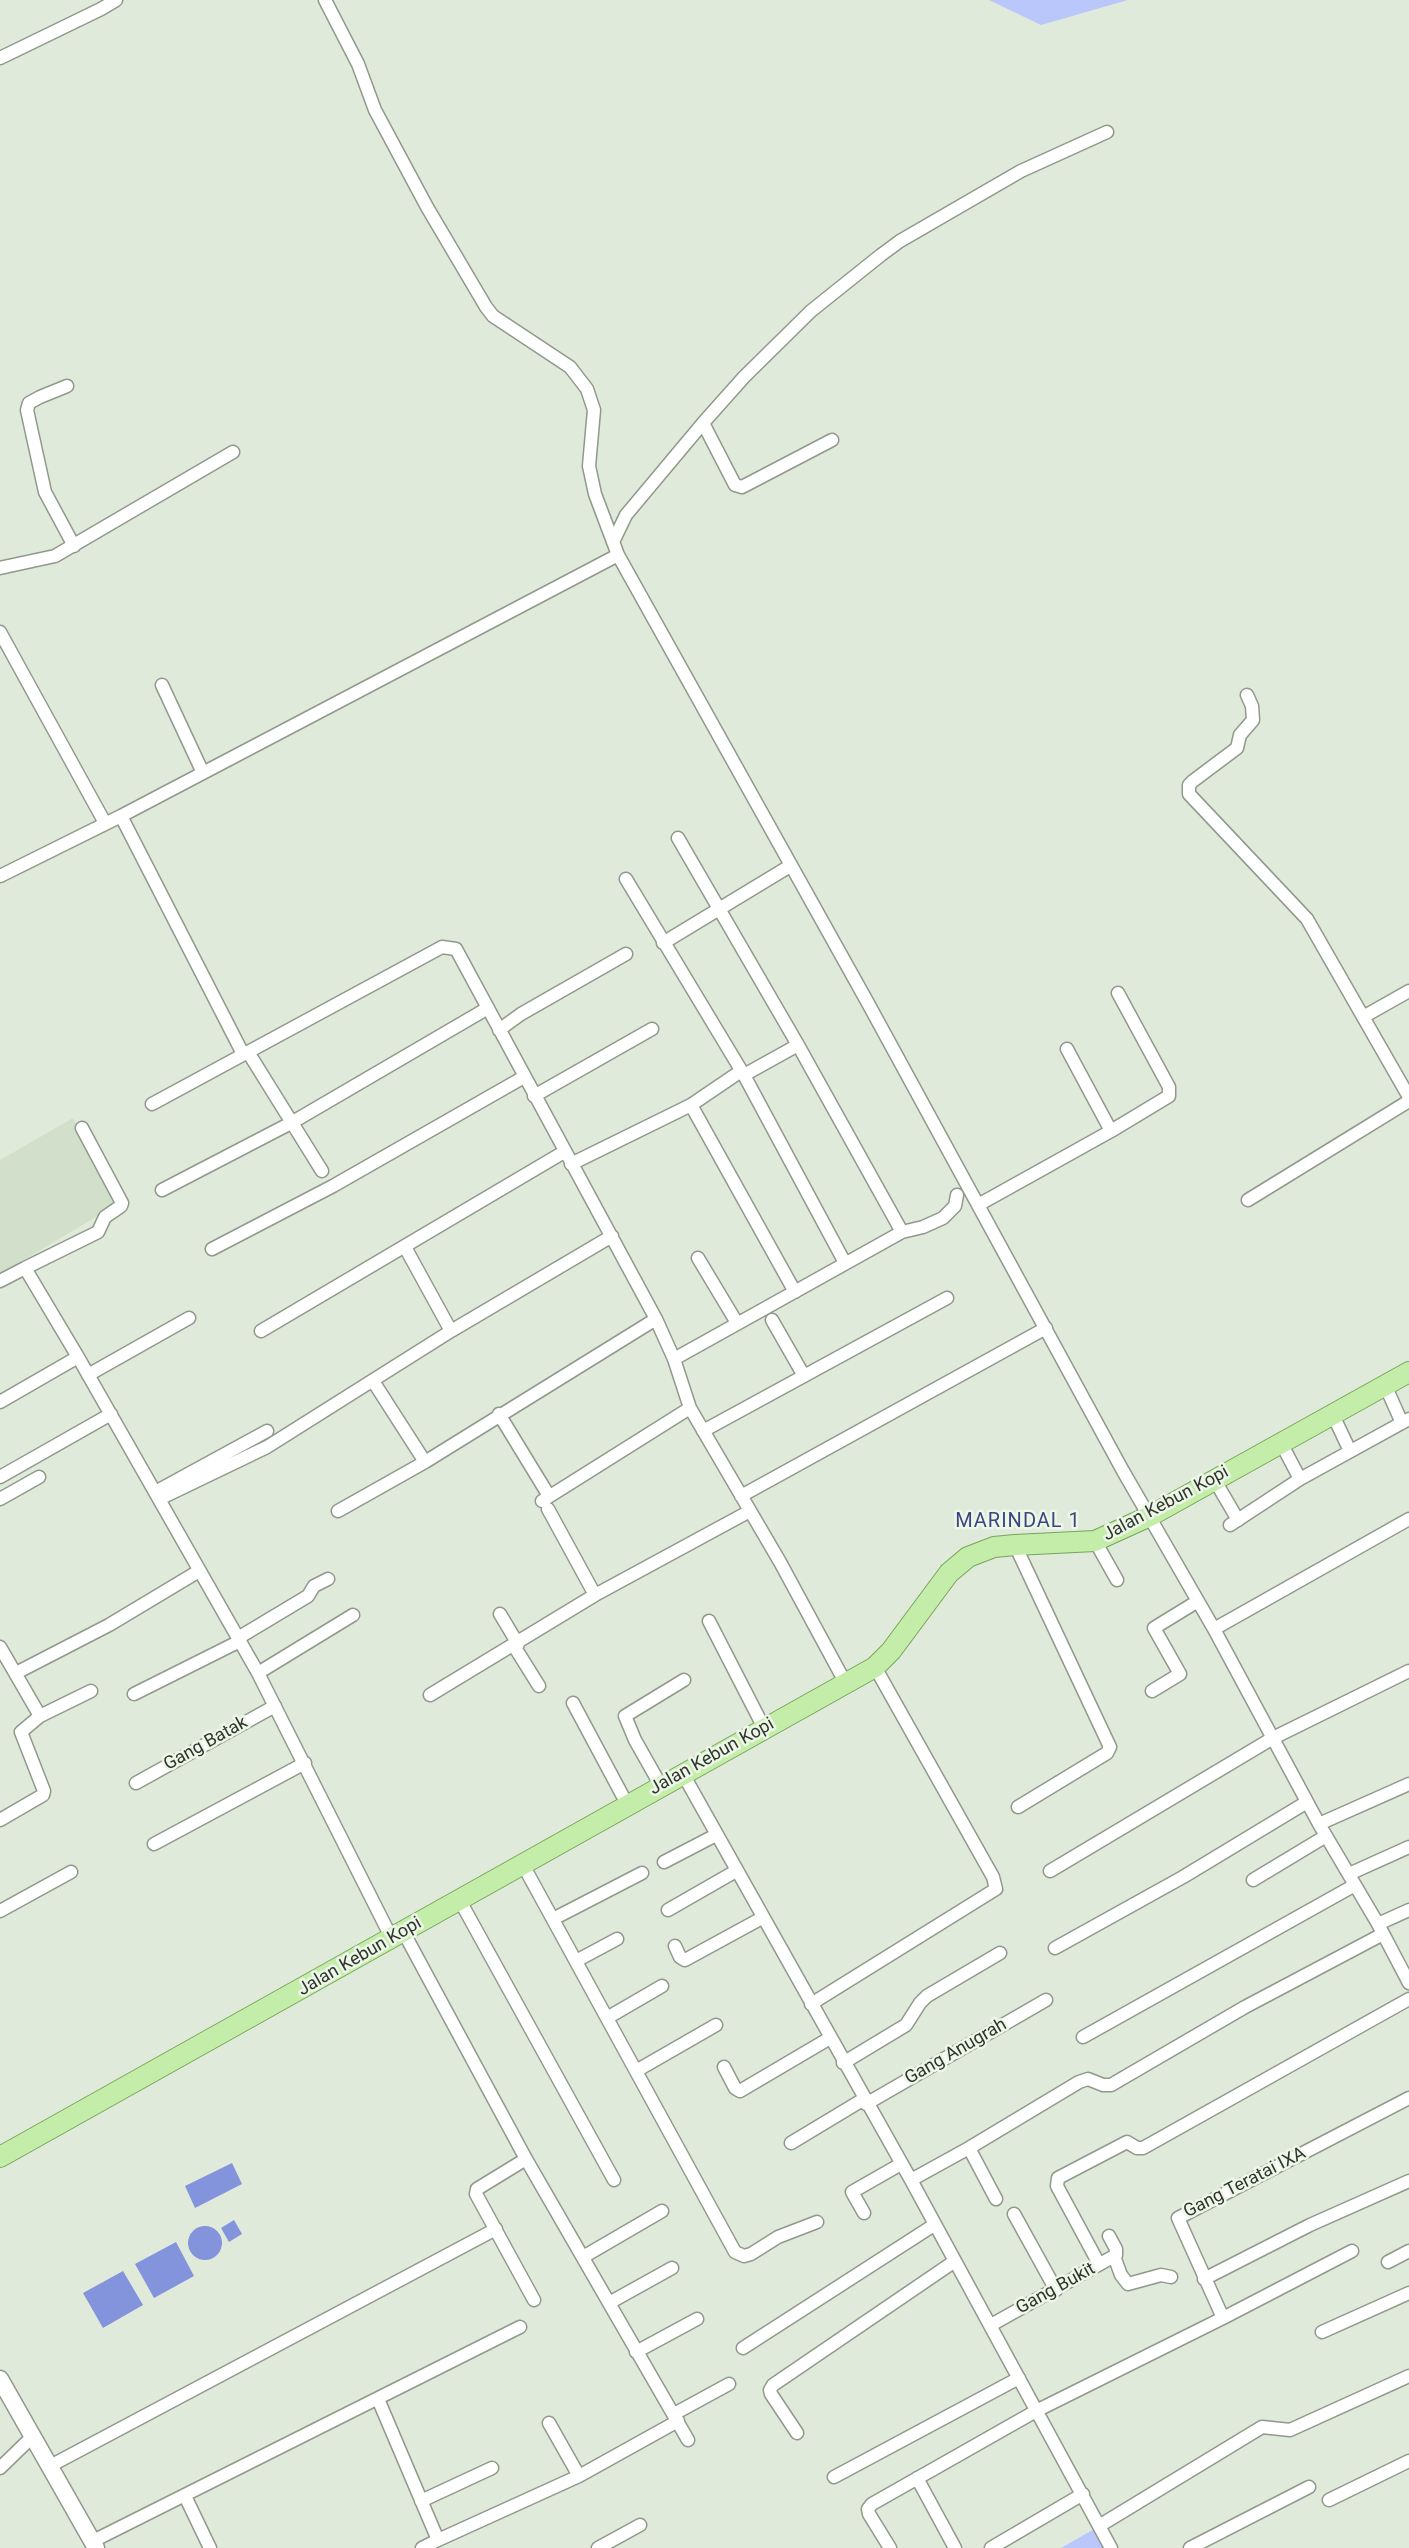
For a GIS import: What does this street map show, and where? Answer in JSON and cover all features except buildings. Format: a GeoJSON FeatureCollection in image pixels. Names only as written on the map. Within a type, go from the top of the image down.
{"type":"FeatureCollection","features":[{"type":"Feature","properties":{"kind":"main road","name":"Jalan Kebun Kopi"},"geometry":{"type":"LineString","coordinates":[[0,2157],[398,1936],[459,1899],[627,1804],[875,1667],[891,1651],[949,1573],[968,1557],[994,1547],[1095,1541],[1150,1516],[1280,1441],[1409,1372]]}},
{"type":"Feature","properties":{"kind":"street"},"geometry":{"type":"LineString","coordinates":[[0,58],[116,0]]}},
{"type":"Feature","properties":{"kind":"street"},"geometry":{"type":"LineString","coordinates":[[325,0],[358,64],[375,110],[427,207],[486,307],[493,316],[570,367],[586,389],[594,410],[589,466],[595,494],[618,555],[1214,1629],[1319,1824],[1409,1983]]}},
{"type":"Feature","properties":{"kind":"street"},"geometry":{"type":"LineString","coordinates":[[613,542],[626,515],[703,423],[744,377],[811,311],[908,236],[1021,171],[1107,132]]}},
{"type":"Feature","properties":{"kind":"street"},"geometry":{"type":"LineString","coordinates":[[67,386],[28,403],[27,410],[45,492],[74,546]]}},
{"type":"Feature","properties":{"kind":"street"},"geometry":{"type":"LineString","coordinates":[[703,423],[730,476],[738,487],[745,487],[832,440]]}},
{"type":"Feature","properties":{"kind":"street"},"geometry":{"type":"LineString","coordinates":[[0,568],[55,556],[233,452]]}},
{"type":"Feature","properties":{"kind":"street"},"geometry":{"type":"LineString","coordinates":[[0,876],[121,816],[618,555]]}},
{"type":"Feature","properties":{"kind":"street"},"geometry":{"type":"LineString","coordinates":[[0,632],[106,823]]}},
{"type":"Feature","properties":{"kind":"street"},"geometry":{"type":"LineString","coordinates":[[162,685],[203,773]]}},
{"type":"Feature","properties":{"kind":"street"},"geometry":{"type":"LineString","coordinates":[[1247,695],[1252,706],[1253,720],[1240,735],[1237,748],[1192,780],[1189,786],[1189,794],[1307,920],[1408,1095],[1248,1200]]}},
{"type":"Feature","properties":{"kind":"street"},"geometry":{"type":"LineString","coordinates":[[121,816],[245,1053],[322,1171]]}},
{"type":"Feature","properties":{"kind":"street"},"geometry":{"type":"LineString","coordinates":[[678,838],[717,909],[798,1046],[902,1232]]}},
{"type":"Feature","properties":{"kind":"street"},"geometry":{"type":"LineString","coordinates":[[663,943],[790,866]]}},
{"type":"Feature","properties":{"kind":"street"},"geometry":{"type":"LineString","coordinates":[[626,879],[743,1073],[846,1263]]}},
{"type":"Feature","properties":{"kind":"street"},"geometry":{"type":"LineString","coordinates":[[152,1104],[442,947],[456,949],[463,958],[534,1096],[656,1319],[674,1358],[690,1408],[750,1511],[845,1682]]}},
{"type":"Feature","properties":{"kind":"street"},"geometry":{"type":"LineString","coordinates":[[499,1030],[521,1014],[626,954]]}},
{"type":"Feature","properties":{"kind":"street"},"geometry":{"type":"LineString","coordinates":[[1363,1017],[1409,991]]}},
{"type":"Feature","properties":{"kind":"street"},"geometry":{"type":"LineString","coordinates":[[978,1205],[1111,1131],[1171,1094],[1118,994]]}},
{"type":"Feature","properties":{"kind":"street"},"geometry":{"type":"LineString","coordinates":[[162,1190],[291,1123],[488,1008]]}},
{"type":"Feature","properties":{"kind":"street"},"geometry":{"type":"LineString","coordinates":[[534,1096],[652,1029]]}},
{"type":"Feature","properties":{"kind":"street"},"geometry":{"type":"LineString","coordinates":[[571,1164],[691,1104],[743,1073],[798,1046]]}},
{"type":"Feature","properties":{"kind":"street"},"geometry":{"type":"LineString","coordinates":[[1067,1049],[1111,1131]]}},
{"type":"Feature","properties":{"kind":"street"},"geometry":{"type":"LineString","coordinates":[[212,1249],[333,1186],[524,1077]]}},
{"type":"Feature","properties":{"kind":"street"},"geometry":{"type":"LineString","coordinates":[[691,1104],[795,1292]]}},
{"type":"Feature","properties":{"kind":"street"},"geometry":{"type":"LineString","coordinates":[[0,1282],[98,1232],[105,1217],[122,1206],[82,1128]]}},
{"type":"Feature","properties":{"kind":"street"},"geometry":{"type":"LineString","coordinates":[[261,1331],[564,1152]]}},
{"type":"Feature","properties":{"kind":"street"},"geometry":{"type":"LineString","coordinates":[[674,1358],[902,1232],[923,1227],[944,1218],[955,1206],[957,1195]]}},
{"type":"Feature","properties":{"kind":"street"},"geometry":{"type":"LineString","coordinates":[[157,1496],[267,1447],[451,1331],[612,1236]]}},
{"type":"Feature","properties":{"kind":"street"},"geometry":{"type":"LineString","coordinates":[[405,1247],[451,1331]]}},
{"type":"Feature","properties":{"kind":"street"},"geometry":{"type":"LineString","coordinates":[[698,1258],[737,1323]]}},
{"type":"Feature","properties":{"kind":"street"},"geometry":{"type":"LineString","coordinates":[[25,1268],[111,1414],[258,1673],[398,1936],[688,2440]]}},
{"type":"Feature","properties":{"kind":"street"},"geometry":{"type":"LineString","coordinates":[[703,1431],[947,1298]]}},
{"type":"Feature","properties":{"kind":"street"},"geometry":{"type":"LineString","coordinates":[[88,1375],[189,1318]]}},
{"type":"Feature","properties":{"kind":"street"},"geometry":{"type":"LineString","coordinates":[[338,1511],[425,1462],[499,1414],[656,1319]]}},
{"type":"Feature","properties":{"kind":"street"},"geometry":{"type":"LineString","coordinates":[[772,1320],[804,1376]]}},
{"type":"Feature","properties":{"kind":"street"},"geometry":{"type":"LineString","coordinates":[[741,1496],[1046,1328]]}},
{"type":"Feature","properties":{"kind":"street"},"geometry":{"type":"LineString","coordinates":[[0,1402],[78,1357]]}},
{"type":"Feature","properties":{"kind":"street"},"geometry":{"type":"LineString","coordinates":[[373,1381],[425,1462]]}},
{"type":"Feature","properties":{"kind":"street"},"geometry":{"type":"LineString","coordinates":[[1214,1479],[1234,1522],[1300,1479],[1406,1421],[1385,1385]]}},
{"type":"Feature","properties":{"kind":"street"},"geometry":{"type":"LineString","coordinates":[[546,1502],[690,1408]]}},
{"type":"Feature","properties":{"kind":"street"},"geometry":{"type":"LineString","coordinates":[[1332,1413],[1350,1451]]}},
{"type":"Feature","properties":{"kind":"street"},"geometry":{"type":"LineString","coordinates":[[0,1477],[111,1414]]}},
{"type":"Feature","properties":{"kind":"street"},"geometry":{"type":"LineString","coordinates":[[499,1414],[595,1594]]}},
{"type":"Feature","properties":{"kind":"street"},"geometry":{"type":"LineString","coordinates":[[157,1496],[267,1431]]}},
{"type":"Feature","properties":{"kind":"street"},"geometry":{"type":"LineString","coordinates":[[1280,1441],[1300,1479]]}},
{"type":"Feature","properties":{"kind":"street"},"geometry":{"type":"LineString","coordinates":[[0,1499],[39,1477]]}},
{"type":"Feature","properties":{"kind":"street"},"geometry":{"type":"LineString","coordinates":[[430,1696],[516,1645],[595,1594],[750,1511]]}},
{"type":"Feature","properties":{"kind":"street"},"geometry":{"type":"LineString","coordinates":[[1214,1629],[1409,1519]]}},
{"type":"Feature","properties":{"kind":"street"},"geometry":{"type":"LineString","coordinates":[[1095,1541],[1117,1580]]}},
{"type":"Feature","properties":{"kind":"street"},"geometry":{"type":"LineString","coordinates":[[1016,1545],[1110,1748],[1107,1753],[1018,1807]]}},
{"type":"Feature","properties":{"kind":"street"},"geometry":{"type":"LineString","coordinates":[[16,1673],[109,1624],[200,1571]]}},
{"type":"Feature","properties":{"kind":"street"},"geometry":{"type":"LineString","coordinates":[[134,1694],[238,1639],[308,1596],[314,1586],[328,1579]]}},
{"type":"Feature","properties":{"kind":"street"},"geometry":{"type":"LineString","coordinates":[[1152,1691],[1180,1674],[1154,1628],[1198,1601]]}},
{"type":"Feature","properties":{"kind":"street"},"geometry":{"type":"LineString","coordinates":[[500,1614],[539,1686]]}},
{"type":"Feature","properties":{"kind":"street"},"geometry":{"type":"LineString","coordinates":[[258,1673],[354,1615]]}},
{"type":"Feature","properties":{"kind":"street"},"geometry":{"type":"LineString","coordinates":[[709,1621],[764,1728]]}},
{"type":"Feature","properties":{"kind":"street"},"geometry":{"type":"LineString","coordinates":[[0,1647],[40,1716]]}},
{"type":"Feature","properties":{"kind":"street"},"geometry":{"type":"LineString","coordinates":[[811,2004],[996,1889],[992,1877],[875,1667]]}},
{"type":"Feature","properties":{"kind":"street"},"geometry":{"type":"LineString","coordinates":[[1050,1872],[1273,1738],[1409,1671]]}},
{"type":"Feature","properties":{"kind":"street"},"geometry":{"type":"LineString","coordinates":[[661,1786],[635,1740],[625,1716],[684,1680]]}},
{"type":"Feature","properties":{"kind":"street"},"geometry":{"type":"LineString","coordinates":[[0,1820],[43,1795],[44,1786],[23,1742],[21,1732],[40,1716],[91,1691]]}},
{"type":"Feature","properties":{"kind":"street"},"geometry":{"type":"LineString","coordinates":[[573,1703],[627,1804]]}},
{"type":"Feature","properties":{"kind":"street","name":"Gang Batak"},"geometry":{"type":"LineString","coordinates":[[136,1783],[275,1706]]}},
{"type":"Feature","properties":{"kind":"street"},"geometry":{"type":"LineString","coordinates":[[154,1844],[305,1763]]}},
{"type":"Feature","properties":{"kind":"street"},"geometry":{"type":"LineString","coordinates":[[683,1774],[843,2063],[911,2180],[1111,2548]]}},
{"type":"Feature","properties":{"kind":"street"},"geometry":{"type":"LineString","coordinates":[[1319,1824],[1409,1784]]}},
{"type":"Feature","properties":{"kind":"street"},"geometry":{"type":"LineString","coordinates":[[1055,1948],[1183,1877],[1307,1802]]}},
{"type":"Feature","properties":{"kind":"street"},"geometry":{"type":"LineString","coordinates":[[664,1862],[716,1834]]}},
{"type":"Feature","properties":{"kind":"street"},"geometry":{"type":"LineString","coordinates":[[1253,1880],[1326,1836]]}},
{"type":"Feature","properties":{"kind":"street"},"geometry":{"type":"LineString","coordinates":[[1083,2037],[1409,1848]]}},
{"type":"Feature","properties":{"kind":"street"},"geometry":{"type":"LineString","coordinates":[[522,1863],[735,2252],[744,2256],[751,2254],[778,2237],[817,2222]]}},
{"type":"Feature","properties":{"kind":"street"},"geometry":{"type":"LineString","coordinates":[[668,1910],[736,1871]]}},
{"type":"Feature","properties":{"kind":"street"},"geometry":{"type":"LineString","coordinates":[[0,1911],[71,1872]]}},
{"type":"Feature","properties":{"kind":"street"},"geometry":{"type":"LineString","coordinates":[[553,1919],[642,1873]]}},
{"type":"Feature","properties":{"kind":"street"},"geometry":{"type":"LineString","coordinates":[[459,1899],[614,2180]]}},
{"type":"Feature","properties":{"kind":"street"},"geometry":{"type":"LineString","coordinates":[[911,2180],[1083,2080],[1111,2085],[1380,1929],[1409,1910]]}},
{"type":"Feature","properties":{"kind":"street"},"geometry":{"type":"LineString","coordinates":[[675,1946],[680,1956],[685,1960],[762,1918]]}},
{"type":"Feature","properties":{"kind":"street"},"geometry":{"type":"LineString","coordinates":[[576,1961],[618,1939]]}},
{"type":"Feature","properties":{"kind":"street"},"geometry":{"type":"LineString","coordinates":[[843,2063],[906,2025],[920,2003],[927,1996],[1000,1953]]}},
{"type":"Feature","properties":{"kind":"street"},"geometry":{"type":"LineString","coordinates":[[606,2018],[662,1986]]}},
{"type":"Feature","properties":{"kind":"street"},"geometry":{"type":"LineString","coordinates":[[1099,2264],[1057,2186],[1058,2178],[1127,2142],[1137,2148],[1143,2148],[1409,1999]]}},
{"type":"Feature","properties":{"kind":"street","name":"Gang Anugrah"},"geometry":{"type":"LineString","coordinates":[[791,2143],[1046,2000]]}},
{"type":"Feature","properties":{"kind":"street"},"geometry":{"type":"LineString","coordinates":[[636,2071],[716,2025]]}},
{"type":"Feature","properties":{"kind":"street"},"geometry":{"type":"LineString","coordinates":[[724,2067],[735,2088],[740,2091],[830,2038]]}},
{"type":"Feature","properties":{"kind":"street","name":"Gang Teratai IXA"},"geometry":{"type":"LineString","coordinates":[[1223,2318],[1178,2218],[1409,2098]]}},
{"type":"Feature","properties":{"kind":"street"},"geometry":{"type":"LineString","coordinates":[[968,2148],[996,2199]]}},
{"type":"Feature","properties":{"kind":"street"},"geometry":{"type":"LineString","coordinates":[[526,2160],[477,2190],[477,2198],[534,2300]]}},
{"type":"Feature","properties":{"kind":"street"},"geometry":{"type":"LineString","coordinates":[[864,2213],[852,2192],[901,2164]]}},
{"type":"Feature","properties":{"kind":"street"},"geometry":{"type":"LineString","coordinates":[[1204,2278],[1319,2221],[1409,2181]]}},
{"type":"Feature","properties":{"kind":"street"},"geometry":{"type":"LineString","coordinates":[[583,2257],[662,2211]]}},
{"type":"Feature","properties":{"kind":"street"},"geometry":{"type":"LineString","coordinates":[[1014,2214],[1056,2290]]}},
{"type":"Feature","properties":{"kind":"street"},"geometry":{"type":"LineString","coordinates":[[743,2348],[934,2225]]}},
{"type":"Feature","properties":{"kind":"street"},"geometry":{"type":"LineString","coordinates":[[50,2466],[496,2229]]}},
{"type":"Feature","properties":{"kind":"street"},"geometry":{"type":"LineString","coordinates":[[1110,2236],[1121,2275],[1128,2284],[1160,2275],[1170,2277]]}},
{"type":"Feature","properties":{"kind":"street"},"geometry":{"type":"LineString","coordinates":[[890,2548],[869,2514],[868,2509],[872,2504],[1036,2411],[1223,2318],[1352,2251]]}},
{"type":"Feature","properties":{"kind":"street"},"geometry":{"type":"LineString","coordinates":[[1388,2262],[1409,2251]]}},
{"type":"Feature","properties":{"kind":"street","name":"Gang Bukit"},"geometry":{"type":"LineString","coordinates":[[990,2325],[1056,2290],[1116,2254]]}},
{"type":"Feature","properties":{"kind":"street"},"geometry":{"type":"LineString","coordinates":[[797,2433],[771,2394],[770,2390],[773,2385],[955,2261]]}},
{"type":"Feature","properties":{"kind":"street"},"geometry":{"type":"LineString","coordinates":[[609,2303],[672,2268]]}},
{"type":"Feature","properties":{"kind":"street"},"geometry":{"type":"LineString","coordinates":[[1322,2332],[1409,2293]]}},
{"type":"Feature","properties":{"kind":"street"},"geometry":{"type":"LineString","coordinates":[[636,2352],[697,2319]]}},
{"type":"Feature","properties":{"kind":"street"},"geometry":{"type":"LineString","coordinates":[[0,2379],[94,2545],[185,2496],[520,2327]]}},
{"type":"Feature","properties":{"kind":"street"},"geometry":{"type":"LineString","coordinates":[[1099,2526],[1262,2427],[1290,2430],[1409,2376]]}},
{"type":"Feature","properties":{"kind":"street"},"geometry":{"type":"LineString","coordinates":[[834,2477],[1018,2378]]}},
{"type":"Feature","properties":{"kind":"street"},"geometry":{"type":"LineString","coordinates":[[422,2548],[579,2476],[729,2384]]}},
{"type":"Feature","properties":{"kind":"street"},"geometry":{"type":"LineString","coordinates":[[378,2399],[438,2540]]}},
{"type":"Feature","properties":{"kind":"street"},"geometry":{"type":"LineString","coordinates":[[549,2423],[579,2476]]}},
{"type":"Feature","properties":{"kind":"street"},"geometry":{"type":"LineString","coordinates":[[0,2468],[32,2437]]}},
{"type":"Feature","properties":{"kind":"street"},"geometry":{"type":"LineString","coordinates":[[1329,2500],[1409,2461]]}},
{"type":"Feature","properties":{"kind":"street"},"geometry":{"type":"LineString","coordinates":[[421,2501],[492,2468]]}},
{"type":"Feature","properties":{"kind":"street"},"geometry":{"type":"LineString","coordinates":[[917,2478],[955,2548]]}},
{"type":"Feature","properties":{"kind":"street"},"geometry":{"type":"LineString","coordinates":[[1190,2548],[1309,2487]]}},
{"type":"Feature","properties":{"kind":"street"},"geometry":{"type":"LineString","coordinates":[[991,2548],[1082,2494]]}},
{"type":"Feature","properties":{"kind":"street"},"geometry":{"type":"LineString","coordinates":[[185,2496],[210,2548]]}},
{"type":"Feature","properties":{"kind":"street"},"geometry":{"type":"LineString","coordinates":[[598,2548],[640,2526]]}},
{"type":"Feature","properties":{"kind":"shaded area"},"geometry":{"type":"Polygon","coordinates":[[[989,0],[1128,0],[1041,25],[989,0]]]}},
{"type":"Feature","properties":{"kind":"shaded area"},"geometry":{"type":"Polygon","coordinates":[[[73,1118],[118,1204],[0,1274],[0,1160],[73,1118]]]}},
{"type":"Feature","properties":{"kind":"shaded area"},"geometry":{"type":"Polygon","coordinates":[[[232,2163],[242,2184],[195,2208],[185,2186],[232,2163]]]}},
{"type":"Feature","properties":{"kind":"shaded area"},"geometry":{"type":"Polygon","coordinates":[[[234,2220],[242,2234],[229,2242],[221,2228],[234,2220]]]}},
{"type":"Feature","properties":{"kind":"shaded area"},"geometry":{"type":"Polygon","coordinates":[[[205,2226],[212,2227],[217,2231],[221,2236],[221,2250],[217,2255],[212,2259],[205,2260],[198,2259],[193,2255],[189,2250],[188,2243],[189,2236],[193,2231],[198,2227],[205,2226]]]}},
{"type":"Feature","properties":{"kind":"shaded area"},"geometry":{"type":"Polygon","coordinates":[[[176,2242],[194,2276],[154,2298],[135,2264],[176,2242]]]}},
{"type":"Feature","properties":{"kind":"shaded area"},"geometry":{"type":"Polygon","coordinates":[[[123,2271],[143,2305],[103,2328],[83,2293],[123,2271]]]}},
{"type":"Feature","properties":{"kind":"shaded area"},"geometry":{"type":"Polygon","coordinates":[[[1096,2528],[1107,2548],[1061,2548],[1096,2528]]]}},
{"type":"Feature","properties":{"kind":"district","name":"MARINDAL 1"},"geometry":{"type":"Point","coordinates":[1018,1522]}}]}
